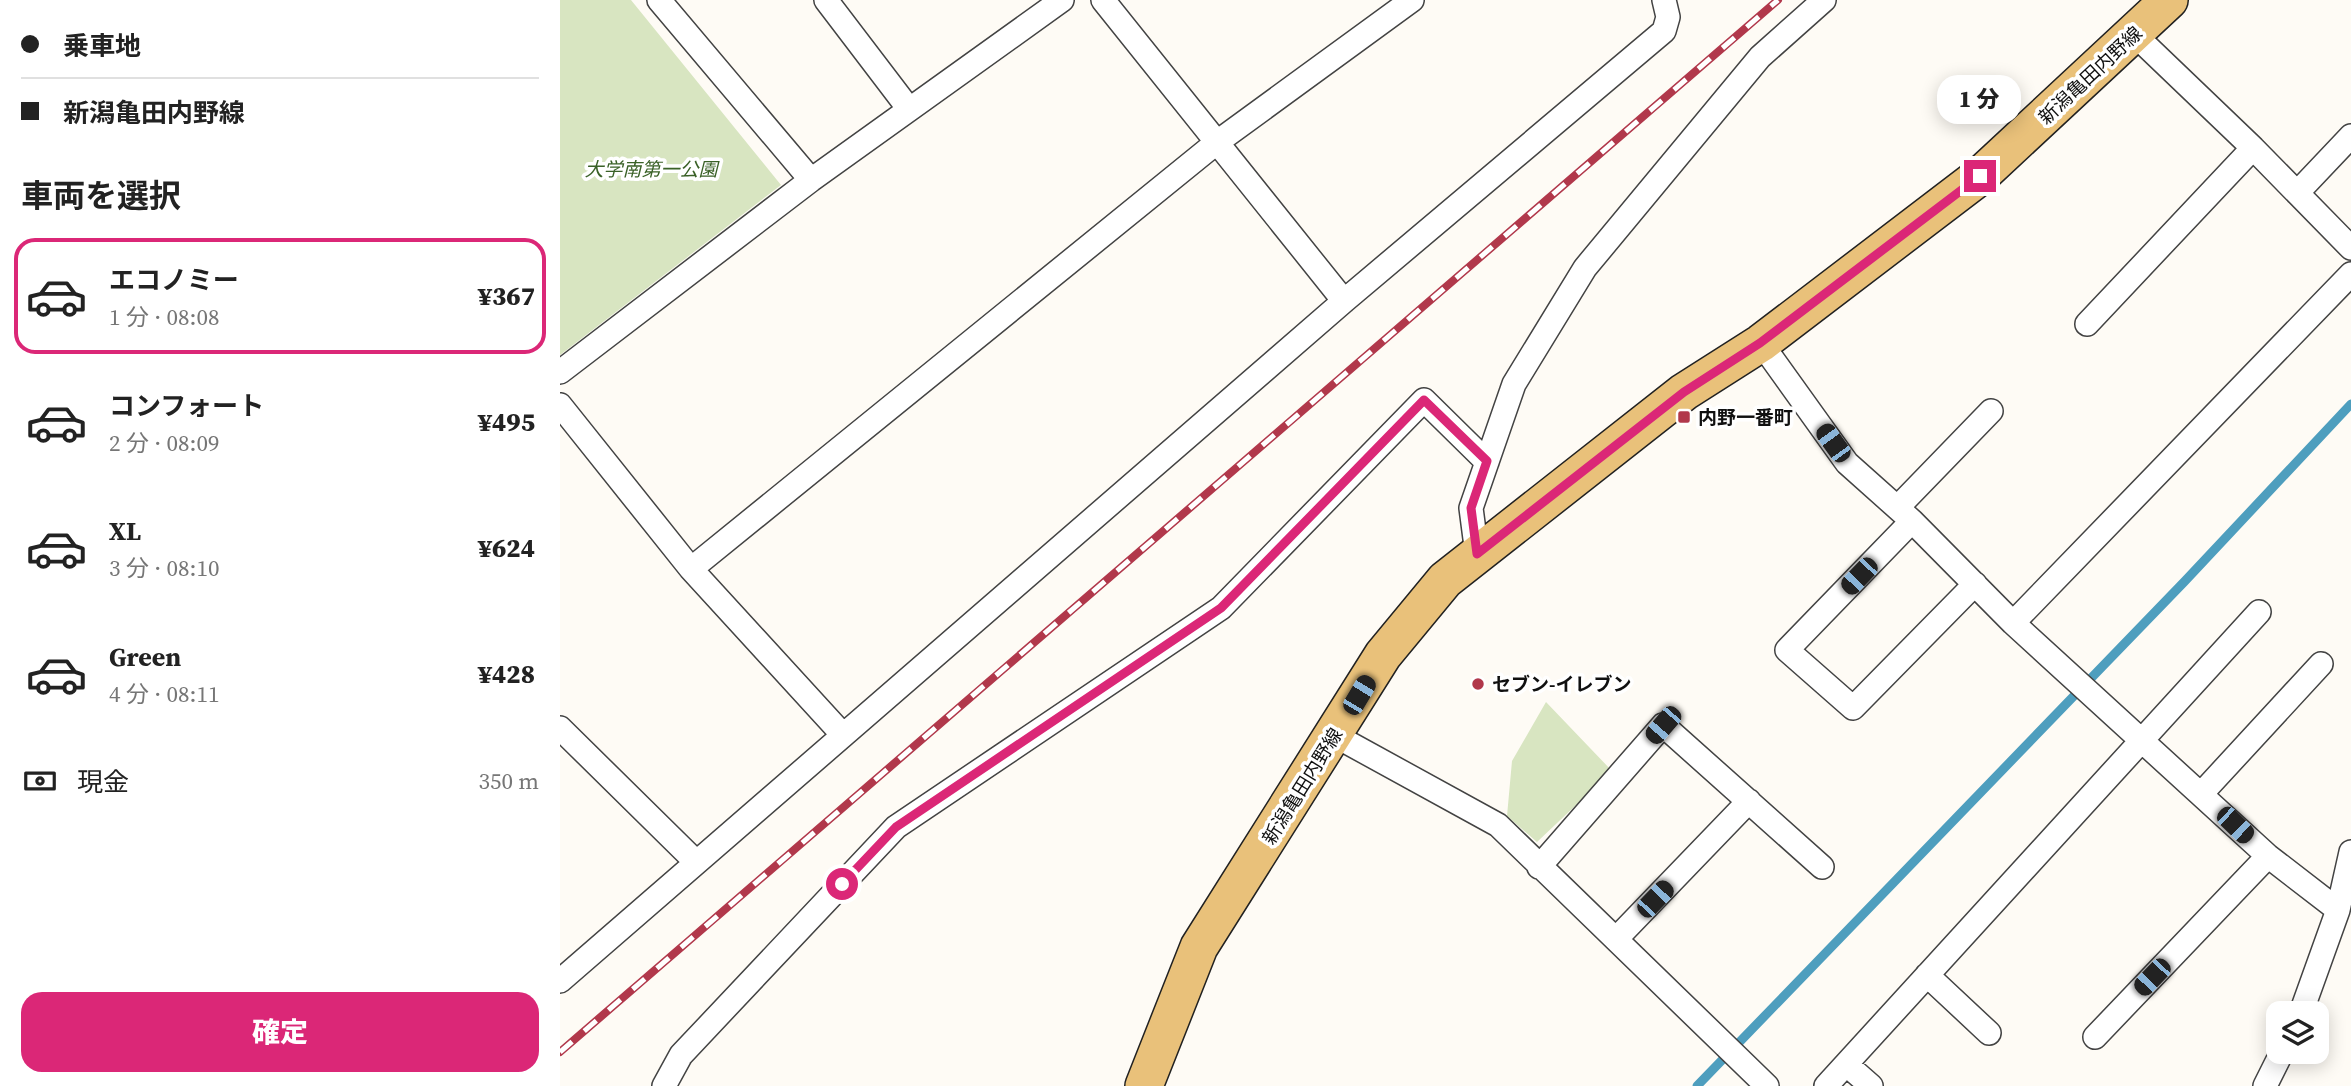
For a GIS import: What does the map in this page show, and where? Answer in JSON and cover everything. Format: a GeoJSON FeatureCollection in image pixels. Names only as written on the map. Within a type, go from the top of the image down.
{"type":"FeatureCollection","features":[{"type":"Feature","properties":{"kind":"main road","name":"新潟亀田内野線"},"geometry":{"type":"LineString","coordinates":[[1144,1086],[1199,947],[1383,655],[1445,580],[1684,392],[1760,343],[1980,176],[2135,35],[2164,2]]}},
{"type":"Feature","properties":{"kind":"street"},"geometry":{"type":"LineString","coordinates":[[659,0],[811,180]]}},
{"type":"Feature","properties":{"kind":"street"},"geometry":{"type":"LineString","coordinates":[[826,0],[909,109]]}},
{"type":"Feature","properties":{"kind":"street"},"geometry":{"type":"LineString","coordinates":[[560,372],[811,180],[1062,0]]}},
{"type":"Feature","properties":{"kind":"street"},"geometry":{"type":"LineString","coordinates":[[1103,0],[1344,301]]}},
{"type":"Feature","properties":{"kind":"street"},"geometry":{"type":"LineString","coordinates":[[691,569],[1216,143],[1412,0]]}},
{"type":"Feature","properties":{"kind":"street"},"geometry":{"type":"LineString","coordinates":[[560,981],[1344,301],[1664,31],[1668,18],[1664,0]]}},
{"type":"Feature","properties":{"kind":"street"},"geometry":{"type":"LineString","coordinates":[[1477,554],[1471,508],[1514,384],[1585,268],[1760,57],[1824,0]]}},
{"type":"Feature","properties":{"kind":"street"},"geometry":{"type":"LineString","coordinates":[[2135,35],[2253,148],[2351,248]]}},
{"type":"Feature","properties":{"kind":"street"},"geometry":{"type":"LineString","coordinates":[[2297,193],[2351,136]]}},
{"type":"Feature","properties":{"kind":"street"},"geometry":{"type":"LineString","coordinates":[[2087,324],[2253,148]]}},
{"type":"Feature","properties":{"kind":"street"},"geometry":{"type":"LineString","coordinates":[[2012,623],[2351,274]]}},
{"type":"Feature","properties":{"kind":"street"},"geometry":{"type":"LineString","coordinates":[[1760,343],[1847,464],[1905,514],[2012,623],[2144,740],[2268,856],[2338,910]]}},
{"type":"Feature","properties":{"kind":"street"},"geometry":{"type":"LineString","coordinates":[[664,1086],[681,1055],[896,827],[1221,608],[1424,400],[1487,461]]}},
{"type":"Feature","properties":{"kind":"street"},"geometry":{"type":"LineString","coordinates":[[560,405],[691,569],[843,734]]}},
{"type":"Feature","properties":{"kind":"street"},"geometry":{"type":"LineString","coordinates":[[1975,584],[1853,708],[1787,650],[1991,411]]}},
{"type":"Feature","properties":{"kind":"street"},"geometry":{"type":"LineString","coordinates":[[1826,1086],[2259,612]]}},
{"type":"Feature","properties":{"kind":"street"},"geometry":{"type":"LineString","coordinates":[[2202,793],[2321,664]]}},
{"type":"Feature","properties":{"kind":"street"},"geometry":{"type":"LineString","coordinates":[[1539,867],[1663,725],[1822,867]]}},
{"type":"Feature","properties":{"kind":"street"},"geometry":{"type":"LineString","coordinates":[[560,728],[696,862]]}},
{"type":"Feature","properties":{"kind":"street"},"geometry":{"type":"LineString","coordinates":[[1334,735],[1498,825],[1767,1086]]}},
{"type":"Feature","properties":{"kind":"street"},"geometry":{"type":"LineString","coordinates":[[1617,938],[1749,801]]}},
{"type":"Feature","properties":{"kind":"street"},"geometry":{"type":"LineString","coordinates":[[2305,1001],[2338,910],[2351,852]]}},
{"type":"Feature","properties":{"kind":"street"},"geometry":{"type":"LineString","coordinates":[[2095,1037],[2268,856]]}},
{"type":"Feature","properties":{"kind":"street"},"geometry":{"type":"LineString","coordinates":[[1927,975],[1989,1033]]}},
{"type":"Feature","properties":{"kind":"street"},"geometry":{"type":"LineString","coordinates":[[2265,1086],[2276,1064]]}},
{"type":"Feature","properties":{"kind":"street"},"geometry":{"type":"LineString","coordinates":[[1846,1065],[1871,1086]]}},
{"type":"Feature","properties":{"kind":"green space","name":"大学南第一公園"},"geometry":{"type":"Polygon","coordinates":[[[560,0],[631,0],[781,185],[560,355],[560,0]]]}},
{"type":"Feature","properties":{"kind":"green space"},"geometry":{"type":"Polygon","coordinates":[[[1546,702],[1612,771],[1537,842],[1507,816],[1512,761],[1546,702]]]}},
{"type":"Feature","properties":{"kind":"waterway"},"geometry":{"type":"LineString","coordinates":[[1697,1086],[2185,581],[2351,404]]}},
{"type":"Feature","properties":{"kind":"railway"},"geometry":{"type":"LineString","coordinates":[[560,1052],[1778,0]]}},
{"type":"Feature","properties":{"kind":"place","name":"内野一番町"},"geometry":{"type":"Point","coordinates":[1684,417]}},
{"type":"Feature","properties":{"kind":"place","name":"セブン-イレブン"},"geometry":{"type":"Point","coordinates":[1478,684]}},
{"type":"Feature","properties":{"kind":"route"},"geometry":{"type":"LineString","coordinates":[[842,884],[896,827],[1221,608],[1424,400],[1487,461],[1471,508],[1477,554],[1684,392],[1760,343],[1980,176]]}}]}
